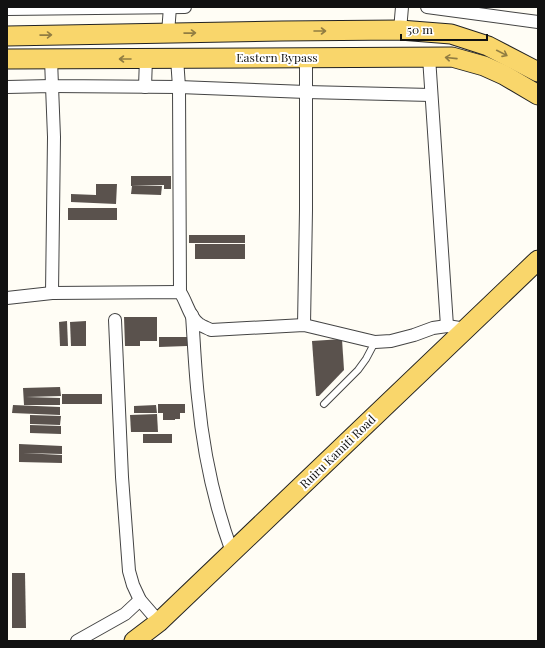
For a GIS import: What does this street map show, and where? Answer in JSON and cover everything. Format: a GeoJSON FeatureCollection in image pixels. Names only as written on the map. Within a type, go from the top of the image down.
{"type":"FeatureCollection","features":[{"type":"Feature","properties":{"kind":"main road"},"geometry":{"type":"LineString","coordinates":[[7,36],[400,30],[451,34],[488,46],[538,72]]}},
{"type":"Feature","properties":{"kind":"main road","name":"Eastern Bypass"},"geometry":{"type":"LineString","coordinates":[[7,59],[452,57],[484,66],[504,75],[538,94]]}},
{"type":"Feature","properties":{"kind":"main road","name":"Ruiru Kamiti Road"},"geometry":{"type":"LineString","coordinates":[[134,641],[159,622],[538,260]]}},
{"type":"Feature","properties":{"kind":"street"},"geometry":{"type":"LineString","coordinates":[[168,33],[170,7]]}},
{"type":"Feature","properties":{"kind":"street"},"geometry":{"type":"LineString","coordinates":[[7,9],[185,7]]}},
{"type":"Feature","properties":{"kind":"street"},"geometry":{"type":"LineString","coordinates":[[400,30],[402,7]]}},
{"type":"Feature","properties":{"kind":"street"},"geometry":{"type":"LineString","coordinates":[[427,7],[538,22]]}},
{"type":"Feature","properties":{"kind":"street"},"geometry":{"type":"LineString","coordinates":[[429,57],[447,326]]}},
{"type":"Feature","properties":{"kind":"street"},"geometry":{"type":"LineString","coordinates":[[145,87],[146,58]]}},
{"type":"Feature","properties":{"kind":"street"},"geometry":{"type":"LineString","coordinates":[[177,58],[179,88],[180,292],[198,323],[211,330],[304,326],[375,342],[392,341],[433,328],[447,326],[466,329]]}},
{"type":"Feature","properties":{"kind":"street"},"geometry":{"type":"LineString","coordinates":[[304,326],[306,58]]}},
{"type":"Feature","properties":{"kind":"street"},"geometry":{"type":"LineString","coordinates":[[51,59],[54,137],[52,293]]}},
{"type":"Feature","properties":{"kind":"street"},"geometry":{"type":"LineString","coordinates":[[7,87],[145,87],[432,95]]}},
{"type":"Feature","properties":{"kind":"street"},"geometry":{"type":"LineString","coordinates":[[7,298],[52,293],[180,292]]}},
{"type":"Feature","properties":{"kind":"street"},"geometry":{"type":"LineString","coordinates":[[192,315],[198,398],[209,468],[221,522],[232,552]]}},
{"type":"Feature","properties":{"kind":"street"},"geometry":{"type":"LineString","coordinates":[[115,320],[128,571],[140,600],[159,622]]}},
{"type":"Feature","properties":{"kind":"street"},"geometry":{"type":"LineString","coordinates":[[77,641],[125,614],[140,600]]}},
{"type":"Feature","properties":{"kind":"lane"},"geometry":{"type":"LineString","coordinates":[[324,404],[358,370],[375,342]]}},
{"type":"Feature","properties":{"kind":"building"},"geometry":{"type":"Polygon","coordinates":[[[131,176],[171,176],[171,189],[164,189],[164,185],[131,186],[131,176]]]}},
{"type":"Feature","properties":{"kind":"building"},"geometry":{"type":"Polygon","coordinates":[[[96,184],[117,184],[116,204],[71,202],[71,194],[96,195],[96,184]]]}},
{"type":"Feature","properties":{"kind":"building"},"geometry":{"type":"Polygon","coordinates":[[[132,186],[162,186],[161,195],[131,194],[132,186]]]}},
{"type":"Feature","properties":{"kind":"building"},"geometry":{"type":"Polygon","coordinates":[[[68,208],[117,208],[117,220],[68,220],[68,208]]]}},
{"type":"Feature","properties":{"kind":"building"},"geometry":{"type":"Polygon","coordinates":[[[189,235],[245,235],[245,243],[189,243],[189,235]]]}},
{"type":"Feature","properties":{"kind":"building"},"geometry":{"type":"Polygon","coordinates":[[[195,244],[245,244],[245,259],[195,259],[195,244]]]}},
{"type":"Feature","properties":{"kind":"building"},"geometry":{"type":"Polygon","coordinates":[[[124,317],[157,317],[157,341],[140,341],[140,346],[125,346],[124,317]]]}},
{"type":"Feature","properties":{"kind":"building"},"geometry":{"type":"Polygon","coordinates":[[[67,321],[68,346],[60,346],[59,322],[67,321]]]}},
{"type":"Feature","properties":{"kind":"building"},"geometry":{"type":"Polygon","coordinates":[[[86,321],[86,346],[71,346],[70,322],[86,321]]]}},
{"type":"Feature","properties":{"kind":"building"},"geometry":{"type":"Polygon","coordinates":[[[159,337],[187,337],[187,346],[159,347],[159,337]]]}},
{"type":"Feature","properties":{"kind":"building"},"geometry":{"type":"Polygon","coordinates":[[[342,339],[344,370],[319,396],[316,396],[312,341],[342,339]]]}},
{"type":"Feature","properties":{"kind":"building"},"geometry":{"type":"Polygon","coordinates":[[[60,387],[61,396],[26,397],[60,398],[60,405],[24,405],[23,388],[60,387]]]}},
{"type":"Feature","properties":{"kind":"building"},"geometry":{"type":"Polygon","coordinates":[[[62,394],[102,394],[102,404],[62,404],[62,394]]]}},
{"type":"Feature","properties":{"kind":"building"},"geometry":{"type":"Polygon","coordinates":[[[158,404],[185,404],[185,413],[180,413],[180,419],[163,420],[163,413],[158,413],[158,404]]]}},
{"type":"Feature","properties":{"kind":"building"},"geometry":{"type":"Polygon","coordinates":[[[13,405],[60,407],[60,415],[12,413],[13,405]]]}},
{"type":"Feature","properties":{"kind":"building"},"geometry":{"type":"Polygon","coordinates":[[[156,405],[157,413],[134,413],[134,406],[156,405]]]}},
{"type":"Feature","properties":{"kind":"building"},"geometry":{"type":"Polygon","coordinates":[[[157,414],[158,432],[131,432],[130,415],[157,414]]]}},
{"type":"Feature","properties":{"kind":"building"},"geometry":{"type":"Polygon","coordinates":[[[30,415],[61,416],[60,425],[30,424],[30,415]]]}},
{"type":"Feature","properties":{"kind":"building"},"geometry":{"type":"Polygon","coordinates":[[[30,425],[61,426],[61,434],[30,433],[30,425]]]}},
{"type":"Feature","properties":{"kind":"building"},"geometry":{"type":"Polygon","coordinates":[[[143,434],[172,434],[172,443],[143,443],[143,434]]]}},
{"type":"Feature","properties":{"kind":"building"},"geometry":{"type":"Polygon","coordinates":[[[19,444],[62,446],[62,454],[23,453],[62,455],[62,463],[19,462],[19,444]]]}},
{"type":"Feature","properties":{"kind":"building"},"geometry":{"type":"Polygon","coordinates":[[[12,573],[25,573],[26,628],[12,628],[12,573]]]}}]}
